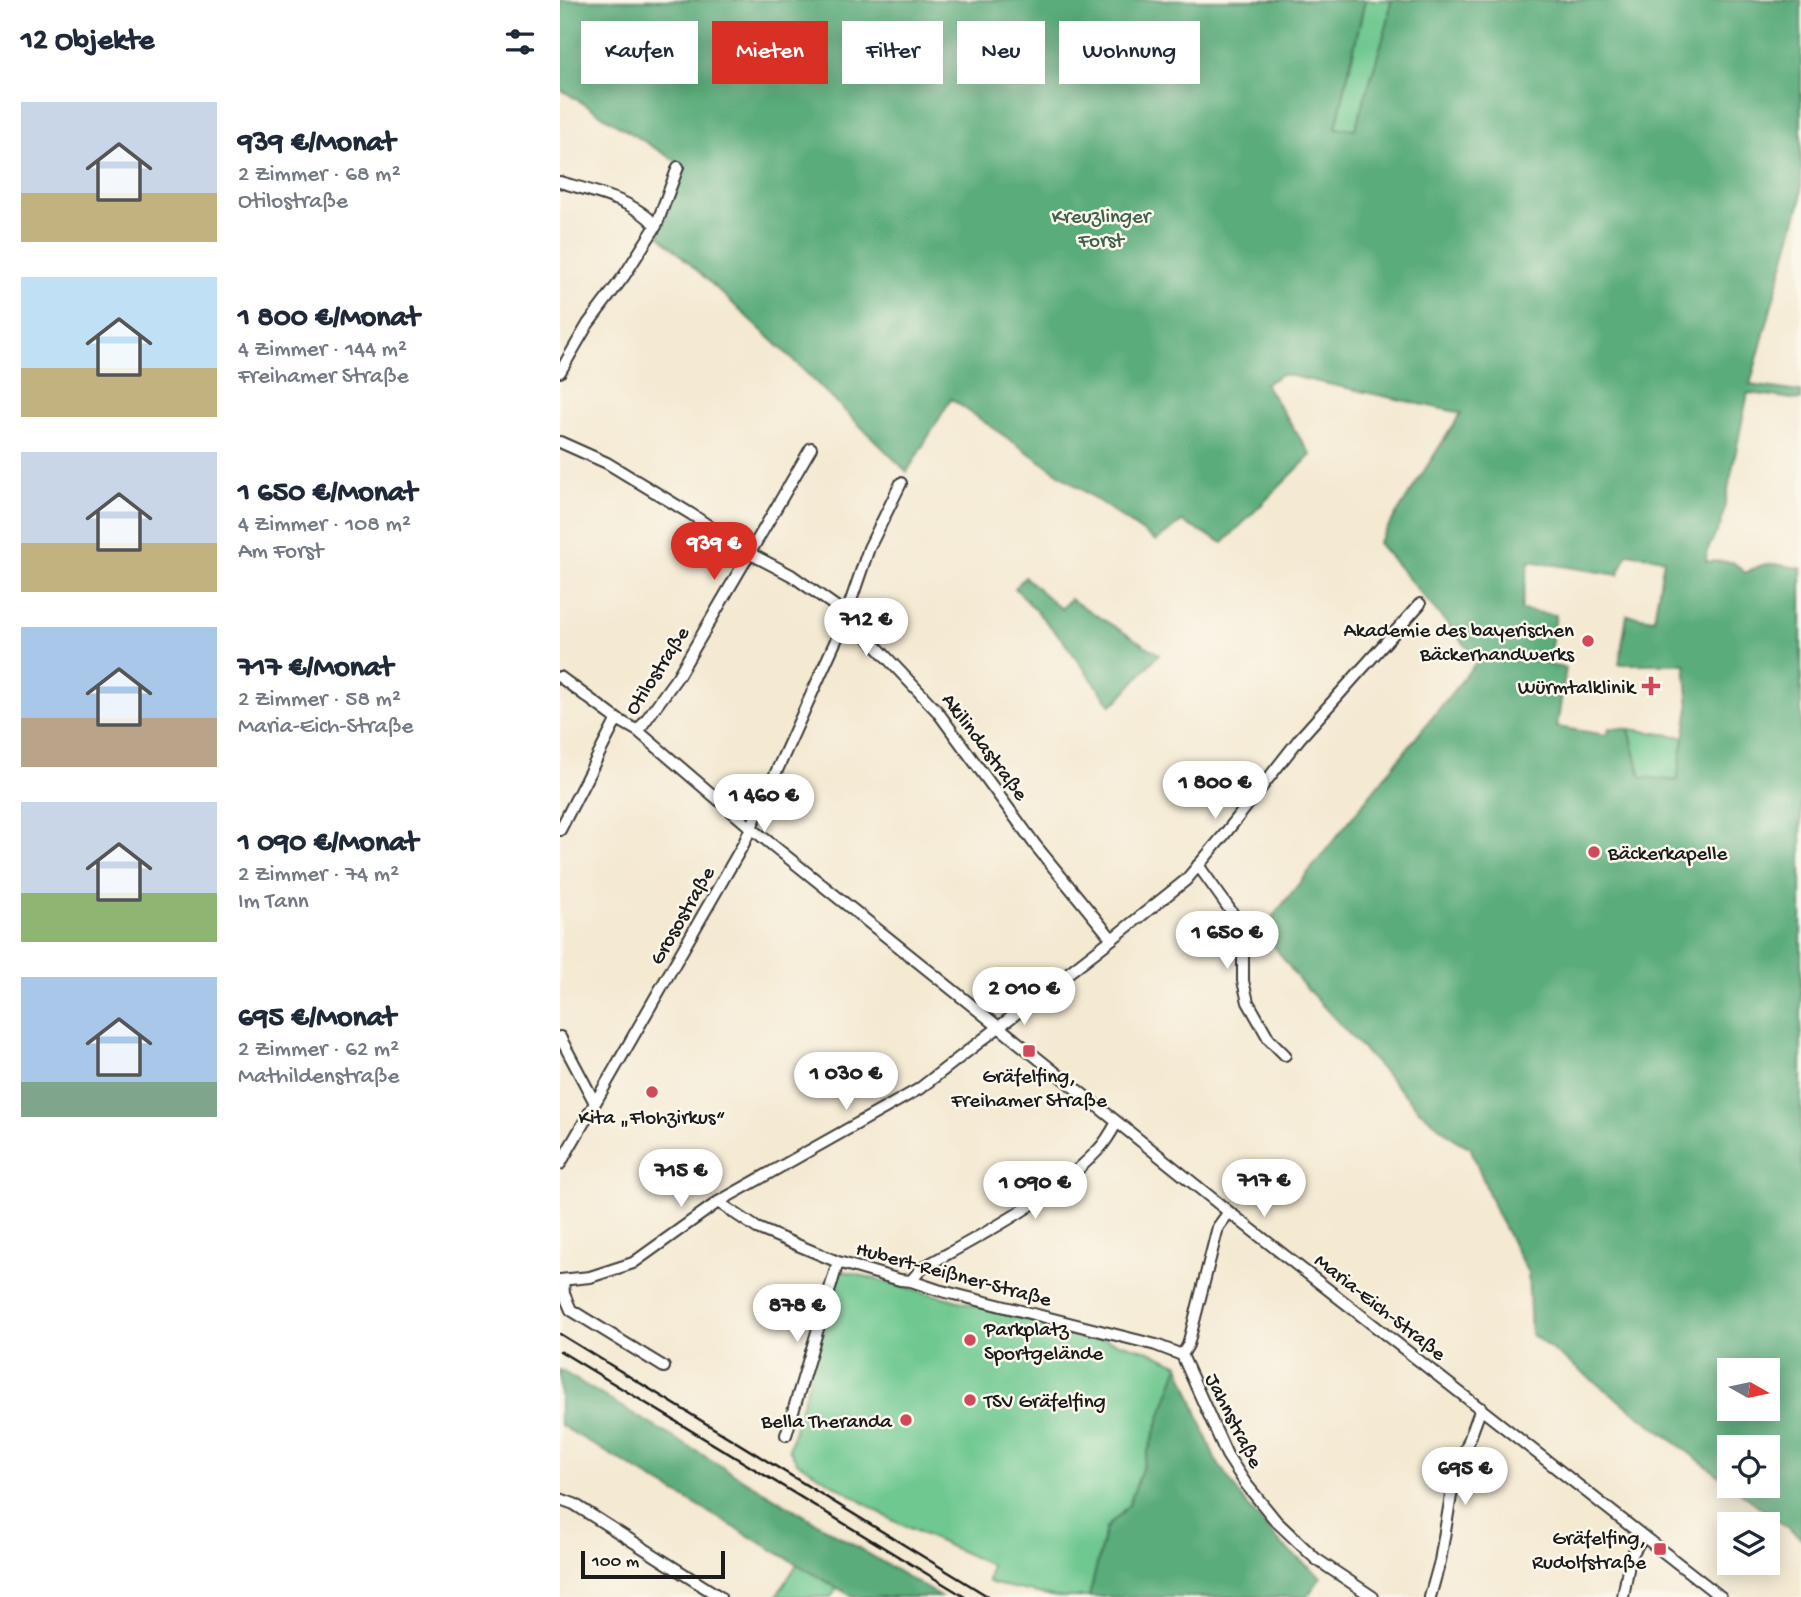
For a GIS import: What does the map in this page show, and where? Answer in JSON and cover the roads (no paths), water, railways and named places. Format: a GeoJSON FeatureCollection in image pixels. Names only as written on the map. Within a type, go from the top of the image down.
{"type":"FeatureCollection","features":[{"type":"Feature","properties":{"kind":"street"},"geometry":{"type":"LineString","coordinates":[[560,372],[588,324],[624,276],[656,226],[678,167]]}},
{"type":"Feature","properties":{"kind":"street"},"geometry":{"type":"LineString","coordinates":[[560,182],[624,204],[647,216],[656,226]]}},
{"type":"Feature","properties":{"kind":"street","name":"Akilindastraße"},"geometry":{"type":"LineString","coordinates":[[560,442],[607,463],[750,553],[791,575],[845,613],[937,711],[1036,846],[1112,939]]}},
{"type":"Feature","properties":{"kind":"street","name":"Otilostraße"},"geometry":{"type":"LineString","coordinates":[[638,731],[678,676],[811,448]]}},
{"type":"Feature","properties":{"kind":"street","name":"Grosostraße"},"geometry":{"type":"LineString","coordinates":[[560,1164],[744,843],[842,627],[869,548],[901,483]]}},
{"type":"Feature","properties":{"kind":"street"},"geometry":{"type":"LineString","coordinates":[[664,1367],[571,1310],[561,1280],[590,1277],[633,1264],[718,1202],[919,1089],[1112,939],[1186,880],[1300,738],[1420,604]]}},
{"type":"Feature","properties":{"kind":"street","name":"Maria-Eich-Straße"},"geometry":{"type":"LineString","coordinates":[[560,677],[638,731],[750,827],[1228,1212],[1721,1597]]}},
{"type":"Feature","properties":{"kind":"street","name":"Otilostraße"},"geometry":{"type":"LineString","coordinates":[[560,830],[617,719]]}},
{"type":"Feature","properties":{"kind":"street"},"geometry":{"type":"LineString","coordinates":[[1198,865],[1243,928],[1243,981],[1248,1002],[1269,1039],[1285,1055]]}},
{"type":"Feature","properties":{"kind":"street"},"geometry":{"type":"LineString","coordinates":[[560,1037],[595,1103]]}},
{"type":"Feature","properties":{"kind":"street"},"geometry":{"type":"LineString","coordinates":[[911,1281],[922,1268],[1013,1217],[1056,1186],[1101,1148],[1117,1122]]}},
{"type":"Feature","properties":{"kind":"street","name":"Hubert-Reißner-Straße"},"geometry":{"type":"LineString","coordinates":[[718,1202],[757,1228],[838,1262],[1156,1345],[1182,1355]]}},
{"type":"Feature","properties":{"kind":"street","name":"Jahnstraße"},"geometry":{"type":"LineString","coordinates":[[1228,1212],[1219,1227],[1188,1345],[1182,1355],[1227,1455],[1246,1484],[1276,1521],[1316,1559],[1373,1597]]}},
{"type":"Feature","properties":{"kind":"street","name":"Hubert-Reißner-Straße"},"geometry":{"type":"LineString","coordinates":[[786,1435],[838,1262]]}},
{"type":"Feature","properties":{"kind":"street"},"geometry":{"type":"LineString","coordinates":[[1430,1597],[1440,1561],[1454,1484],[1481,1408]]}},
{"type":"Feature","properties":{"kind":"street"},"geometry":{"type":"LineString","coordinates":[[560,1499],[574,1504],[720,1597]]}},
{"type":"Feature","properties":{"kind":"street"},"geometry":{"type":"LineString","coordinates":[[1623,1597],[1630,1558],[1643,1536]]}},
{"type":"Feature","properties":{"kind":"railway"},"geometry":{"type":"LineString","coordinates":[[560,1334],[989,1597]]}},
{"type":"Feature","properties":{"kind":"railway"},"geometry":{"type":"LineString","coordinates":[[560,1351],[965,1597]]}},
{"type":"Feature","properties":{"kind":"place","name":"Akademie des bayerischen Bäckerhandwerks"},"geometry":{"type":"Point","coordinates":[1588,641]}},
{"type":"Feature","properties":{"kind":"place","name":"Würmtalklinik"},"geometry":{"type":"Point","coordinates":[1651,686]}},
{"type":"Feature","properties":{"kind":"place","name":"Bäckerkapelle"},"geometry":{"type":"Point","coordinates":[1594,852]}},
{"type":"Feature","properties":{"kind":"place","name":"Gräfelfing, Freihamer Straße"},"geometry":{"type":"Point","coordinates":[1029,1051]}},
{"type":"Feature","properties":{"kind":"place","name":"Kita „Flohzirkus“"},"geometry":{"type":"Point","coordinates":[652,1092]}},
{"type":"Feature","properties":{"kind":"place","name":"Parkplatz Sportgelände"},"geometry":{"type":"Point","coordinates":[970,1340]}},
{"type":"Feature","properties":{"kind":"place","name":"TSV Gräfelfing"},"geometry":{"type":"Point","coordinates":[970,1400]}},
{"type":"Feature","properties":{"kind":"place","name":"Bella Theranda"},"geometry":{"type":"Point","coordinates":[906,1420]}},
{"type":"Feature","properties":{"kind":"place","name":"Gräfelfing, Rudolfstraße"},"geometry":{"type":"Point","coordinates":[1660,1549]}},
{"type":"Feature","properties":{"kind":"park label","name":"Kreuzlinger Forst"},"geometry":{"type":"Point","coordinates":[1101,227]}}]}
